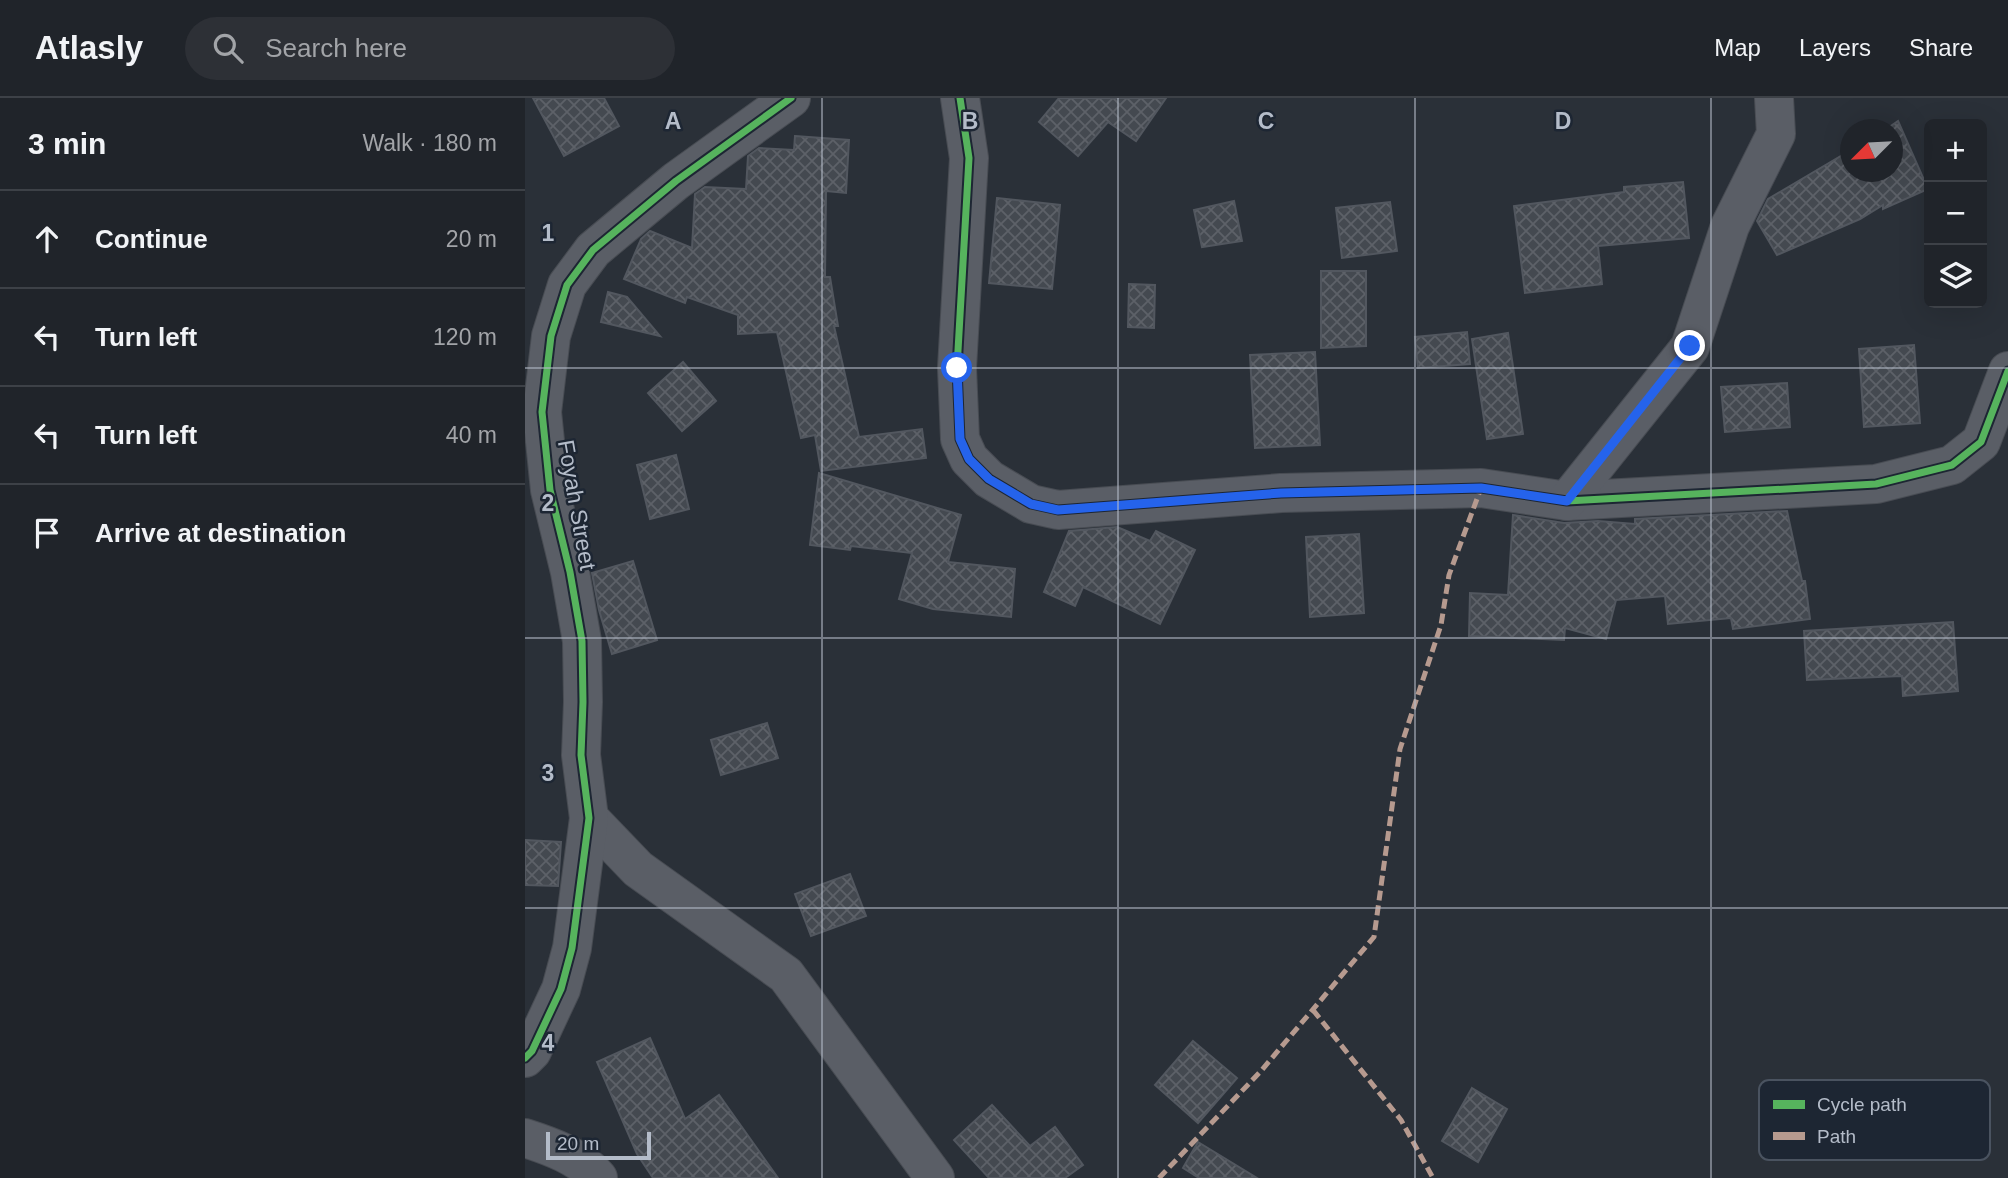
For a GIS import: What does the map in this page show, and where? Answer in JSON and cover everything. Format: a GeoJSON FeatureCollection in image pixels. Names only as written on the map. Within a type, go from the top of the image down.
{"type":"FeatureCollection","features":[{"type":"Feature","properties":{"kind":"street","name":"Foyah Street"},"geometry":{"type":"LineString","coordinates":[[525,1058],[532,1051],[561,989],[572,948],[589,818],[581,755],[582,641],[570,572],[550,490],[544,437],[543,412],[551,336],[567,285],[593,250],[676,181],[791,98]]}},
{"type":"Feature","properties":{"kind":"street"},"geometry":{"type":"LineString","coordinates":[[960,98],[969,158],[957,368],[960,439],[969,459],[989,479],[1031,504],[1058,510],[1281,493],[1481,488],[1567,501],[1876,484],[1952,465],[1981,442],[2008,371]]}},
{"type":"Feature","properties":{"kind":"street"},"geometry":{"type":"LineString","coordinates":[[1567,501],[1690,346],[1730,226],[1776,134],[1774,98]]}},
{"type":"Feature","properties":{"kind":"street"},"geometry":{"type":"LineString","coordinates":[[589,818],[638,869],[786,975],[935,1178]]}},
{"type":"Feature","properties":{"kind":"street"},"geometry":{"type":"LineString","coordinates":[[525,1138],[571,1157],[598,1178]]}},
{"type":"Feature","properties":{"kind":"building"},"geometry":{"type":"Polygon","coordinates":[[[533,98],[604,98],[619,126],[564,156],[533,98]]]}},
{"type":"Feature","properties":{"kind":"building"},"geometry":{"type":"Polygon","coordinates":[[[1059,98],[1166,98],[1136,141],[1108,122],[1078,156],[1039,122],[1059,98]]]}},
{"type":"Feature","properties":{"kind":"building"},"geometry":{"type":"Polygon","coordinates":[[[1903,132],[1924,180],[1924,191],[1883,209],[1883,205],[1860,219],[1777,255],[1757,221],[1768,199],[1840,156],[1840,182],[1903,182],[1903,132]]]}},
{"type":"Feature","properties":{"kind":"building"},"geometry":{"type":"Polygon","coordinates":[[[795,136],[849,140],[846,193],[826,191],[825,277],[830,277],[838,326],[834,326],[859,437],[922,429],[926,458],[821,471],[815,435],[801,438],[777,332],[738,334],[738,315],[687,297],[685,303],[624,279],[641,239],[650,231],[692,248],[695,194],[705,187],[746,189],[748,156],[759,148],[794,150],[795,136]]]}},
{"type":"Feature","properties":{"kind":"building"},"geometry":{"type":"Polygon","coordinates":[[[1683,182],[1689,238],[1598,246],[1602,284],[1525,293],[1514,206],[1624,192],[1624,187],[1683,182]]]}},
{"type":"Feature","properties":{"kind":"building"},"geometry":{"type":"Polygon","coordinates":[[[997,198],[1060,205],[1052,289],[989,283],[997,198]]]}},
{"type":"Feature","properties":{"kind":"building"},"geometry":{"type":"Polygon","coordinates":[[[1234,201],[1242,241],[1202,247],[1194,210],[1234,201]]]}},
{"type":"Feature","properties":{"kind":"building"},"geometry":{"type":"Polygon","coordinates":[[[1390,202],[1397,251],[1342,258],[1336,208],[1390,202]]]}},
{"type":"Feature","properties":{"kind":"building"},"geometry":{"type":"Polygon","coordinates":[[[1321,271],[1366,271],[1366,346],[1321,348],[1321,271]]]}},
{"type":"Feature","properties":{"kind":"building"},"geometry":{"type":"Polygon","coordinates":[[[1129,284],[1155,285],[1154,328],[1128,327],[1129,284]]]}},
{"type":"Feature","properties":{"kind":"building"},"geometry":{"type":"Polygon","coordinates":[[[608,292],[627,297],[660,336],[601,322],[608,292]]]}},
{"type":"Feature","properties":{"kind":"building"},"geometry":{"type":"Polygon","coordinates":[[[1467,332],[1470,364],[1418,368],[1415,337],[1467,332]]]}},
{"type":"Feature","properties":{"kind":"building"},"geometry":{"type":"Polygon","coordinates":[[[1508,333],[1523,434],[1487,439],[1472,339],[1508,333]]]}},
{"type":"Feature","properties":{"kind":"building"},"geometry":{"type":"Polygon","coordinates":[[[1914,345],[1920,423],[1864,427],[1859,349],[1914,345]]]}},
{"type":"Feature","properties":{"kind":"building"},"geometry":{"type":"Polygon","coordinates":[[[1315,352],[1320,445],[1255,448],[1250,355],[1315,352]]]}},
{"type":"Feature","properties":{"kind":"building"},"geometry":{"type":"Polygon","coordinates":[[[683,362],[716,401],[682,431],[648,393],[683,362]]]}},
{"type":"Feature","properties":{"kind":"building"},"geometry":{"type":"Polygon","coordinates":[[[1787,383],[1790,427],[1725,432],[1721,387],[1787,383]]]}},
{"type":"Feature","properties":{"kind":"building"},"geometry":{"type":"Polygon","coordinates":[[[676,455],[689,509],[650,519],[637,465],[676,455]]]}},
{"type":"Feature","properties":{"kind":"building"},"geometry":{"type":"Polygon","coordinates":[[[819,473],[961,515],[948,562],[1015,569],[1011,617],[933,609],[899,599],[912,553],[851,546],[850,550],[810,545],[819,473]]]}},
{"type":"Feature","properties":{"kind":"building"},"geometry":{"type":"Polygon","coordinates":[[[1787,511],[1802,581],[1805,581],[1810,619],[1733,629],[1731,618],[1668,624],[1665,596],[1616,600],[1606,639],[1565,628],[1564,640],[1469,636],[1470,593],[1508,595],[1513,515],[1564,523],[1598,521],[1635,524],[1635,519],[1787,511]]]}},
{"type":"Feature","properties":{"kind":"building"},"geometry":{"type":"Polygon","coordinates":[[[1117,527],[1150,541],[1156,531],[1195,550],[1160,624],[1083,587],[1075,606],[1044,592],[1069,531],[1117,527]]]}},
{"type":"Feature","properties":{"kind":"building"},"geometry":{"type":"Polygon","coordinates":[[[1359,534],[1364,613],[1310,617],[1306,537],[1359,534]]]}},
{"type":"Feature","properties":{"kind":"building"},"geometry":{"type":"Polygon","coordinates":[[[633,561],[657,640],[612,654],[592,573],[633,561]]]}},
{"type":"Feature","properties":{"kind":"building"},"geometry":{"type":"Polygon","coordinates":[[[1953,622],[1958,691],[1903,696],[1902,676],[1807,680],[1804,631],[1953,622]]]}},
{"type":"Feature","properties":{"kind":"building"},"geometry":{"type":"Polygon","coordinates":[[[767,723],[778,758],[721,775],[711,740],[767,723]]]}},
{"type":"Feature","properties":{"kind":"building"},"geometry":{"type":"Polygon","coordinates":[[[525,840],[561,842],[558,886],[525,885],[525,840]]]}},
{"type":"Feature","properties":{"kind":"building"},"geometry":{"type":"Polygon","coordinates":[[[850,874],[866,916],[811,936],[795,894],[850,874]]]}},
{"type":"Feature","properties":{"kind":"building"},"geometry":{"type":"Polygon","coordinates":[[[650,1038],[685,1119],[719,1095],[778,1178],[653,1178],[637,1154],[597,1062],[650,1038]]]}},
{"type":"Feature","properties":{"kind":"building"},"geometry":{"type":"Polygon","coordinates":[[[1193,1041],[1237,1078],[1198,1123],[1155,1085],[1193,1041]]]}},
{"type":"Feature","properties":{"kind":"building"},"geometry":{"type":"Polygon","coordinates":[[[1472,1088],[1507,1109],[1478,1162],[1442,1141],[1472,1088]]]}},
{"type":"Feature","properties":{"kind":"building"},"geometry":{"type":"Polygon","coordinates":[[[992,1105],[1030,1146],[1055,1127],[1083,1165],[1065,1178],[989,1178],[954,1140],[992,1105]]]}},
{"type":"Feature","properties":{"kind":"building"},"geometry":{"type":"Polygon","coordinates":[[[1198,1142],[1257,1178],[1199,1178],[1183,1168],[1198,1142]]]}},
{"type":"Feature","properties":{"kind":"marked path"},"geometry":{"type":"LineString","coordinates":[[1159,1178],[1261,1071],[1374,937],[1400,749],[1441,625],[1449,575],[1481,488]]}},
{"type":"Feature","properties":{"kind":"marked path"},"geometry":{"type":"LineString","coordinates":[[1313,1010],[1401,1120],[1433,1178]]}},
{"type":"Feature","properties":{"kind":"cycle path"},"geometry":{"type":"LineString","coordinates":[[525,1058],[532,1051],[561,989],[572,948],[589,818],[581,755],[582,641],[570,572],[550,490],[542,412],[551,336],[567,285],[593,250],[676,181],[791,98]]}},
{"type":"Feature","properties":{"kind":"cycle path"},"geometry":{"type":"LineString","coordinates":[[960,98],[969,158],[957,368],[960,439],[969,459],[989,479],[1031,504],[1058,510],[1281,493],[1481,488],[1567,501],[1876,484],[1952,465],[1981,442],[2008,371]]}},
{"type":"Feature","properties":{"kind":"route"},"geometry":{"type":"LineString","coordinates":[[957,368],[960,439],[969,459],[989,479],[1031,504],[1058,510],[1281,493],[1481,488],[1567,501],[1690,346]]}}]}
